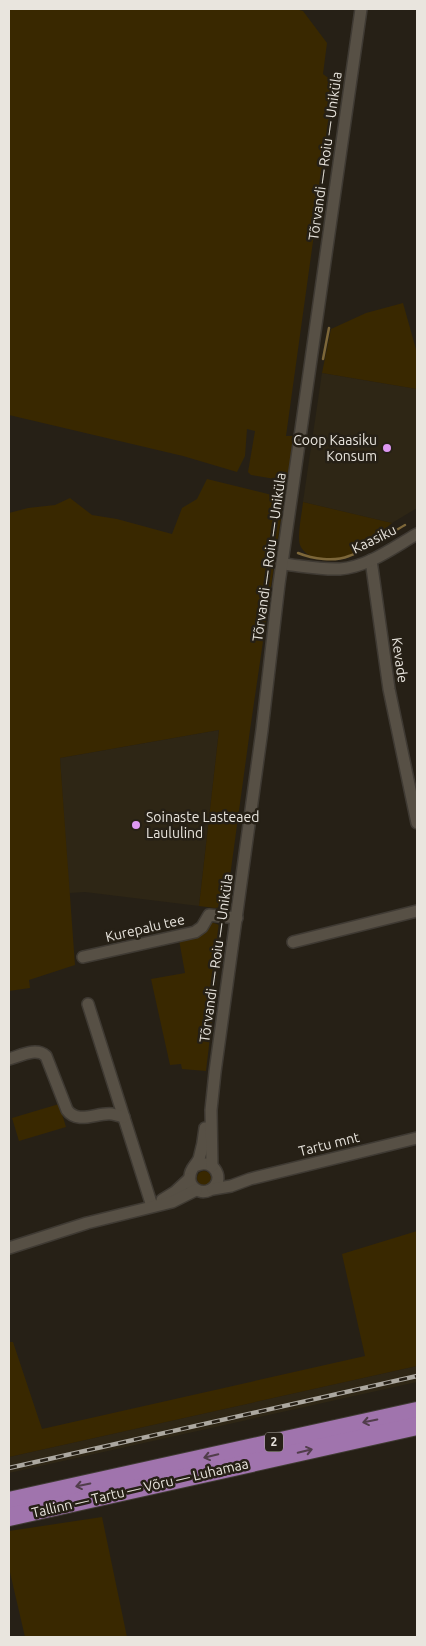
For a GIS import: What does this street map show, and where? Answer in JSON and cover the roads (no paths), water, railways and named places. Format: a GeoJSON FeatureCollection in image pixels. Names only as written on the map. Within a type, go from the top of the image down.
{"type":"FeatureCollection","features":[{"type":"Feature","properties":{"kind":"highway","name":"Tallinn — Tartu — Võru — Luhamaa"},"geometry":{"type":"LineString","coordinates":[[9,1501],[417,1411]]}},
{"type":"Feature","properties":{"kind":"highway","name":"Tallinn — Tartu — Võru — Luhamaa"},"geometry":{"type":"LineString","coordinates":[[9,1517],[417,1426]]}},
{"type":"Feature","properties":{"kind":"street","name":"Tõrvandi — Roiu — Uniküla"},"geometry":{"type":"LineString","coordinates":[[195,1166],[211,1110],[283,564],[361,9]]}},
{"type":"Feature","properties":{"kind":"street","name":"Kaasiku"},"geometry":{"type":"LineString","coordinates":[[283,564],[320,569],[341,569],[370,560],[417,534]]}},
{"type":"Feature","properties":{"kind":"street","name":"Kevade"},"geometry":{"type":"LineString","coordinates":[[370,560],[389,689],[417,823]]}},
{"type":"Feature","properties":{"kind":"street"},"geometry":{"type":"LineString","coordinates":[[293,942],[417,912]]}},
{"type":"Feature","properties":{"kind":"street","name":"Kurepalu tee"},"geometry":{"type":"LineString","coordinates":[[83,958],[195,932],[202,927],[209,915],[237,918]]}},
{"type":"Feature","properties":{"kind":"street"},"geometry":{"type":"LineString","coordinates":[[88,1004],[152,1206]]}},
{"type":"Feature","properties":{"kind":"street"},"geometry":{"type":"LineString","coordinates":[[9,1059],[36,1052],[43,1053],[46,1056],[67,1110],[73,1116],[79,1118],[111,1114],[124,1118]]}},
{"type":"Feature","properties":{"kind":"street","name":"Tõrvandi — Roiu — Uniküla"},"geometry":{"type":"LineString","coordinates":[[211,1110],[214,1169]]}},
{"type":"Feature","properties":{"kind":"street","name":"Tartu mnt"},"geometry":{"type":"LineString","coordinates":[[213,1189],[417,1138]]}},
{"type":"Feature","properties":{"kind":"street"},"geometry":{"type":"LineString","coordinates":[[152,1206],[175,1192],[189,1179],[195,1166],[204,1163],[214,1169],[217,1182],[213,1189],[205,1192],[192,1187],[189,1179]]}},
{"type":"Feature","properties":{"kind":"street","name":"Tartu mnt"},"geometry":{"type":"LineString","coordinates":[[214,1169],[230,1178],[248,1180]]}},
{"type":"Feature","properties":{"kind":"street"},"geometry":{"type":"LineString","coordinates":[[9,1248],[87,1223],[172,1202],[196,1190]]}},
{"type":"Feature","properties":{"kind":"waterway"},"geometry":{"type":"LineString","coordinates":[[323,359],[329,328]]}},
{"type":"Feature","properties":{"kind":"waterway"},"geometry":{"type":"LineString","coordinates":[[298,553],[323,559],[343,558],[355,554],[405,525]]}},
{"type":"Feature","properties":{"kind":"railway"},"geometry":{"type":"LineString","coordinates":[[9,1468],[417,1376]]}},
{"type":"Feature","properties":{"kind":"place","name":"Coop Kaasiku Konsum"},"geometry":{"type":"Point","coordinates":[387,448]}},
{"type":"Feature","properties":{"kind":"place","name":"Soinaste Lasteaed Laululind"},"geometry":{"type":"Point","coordinates":[136,825]}}]}
